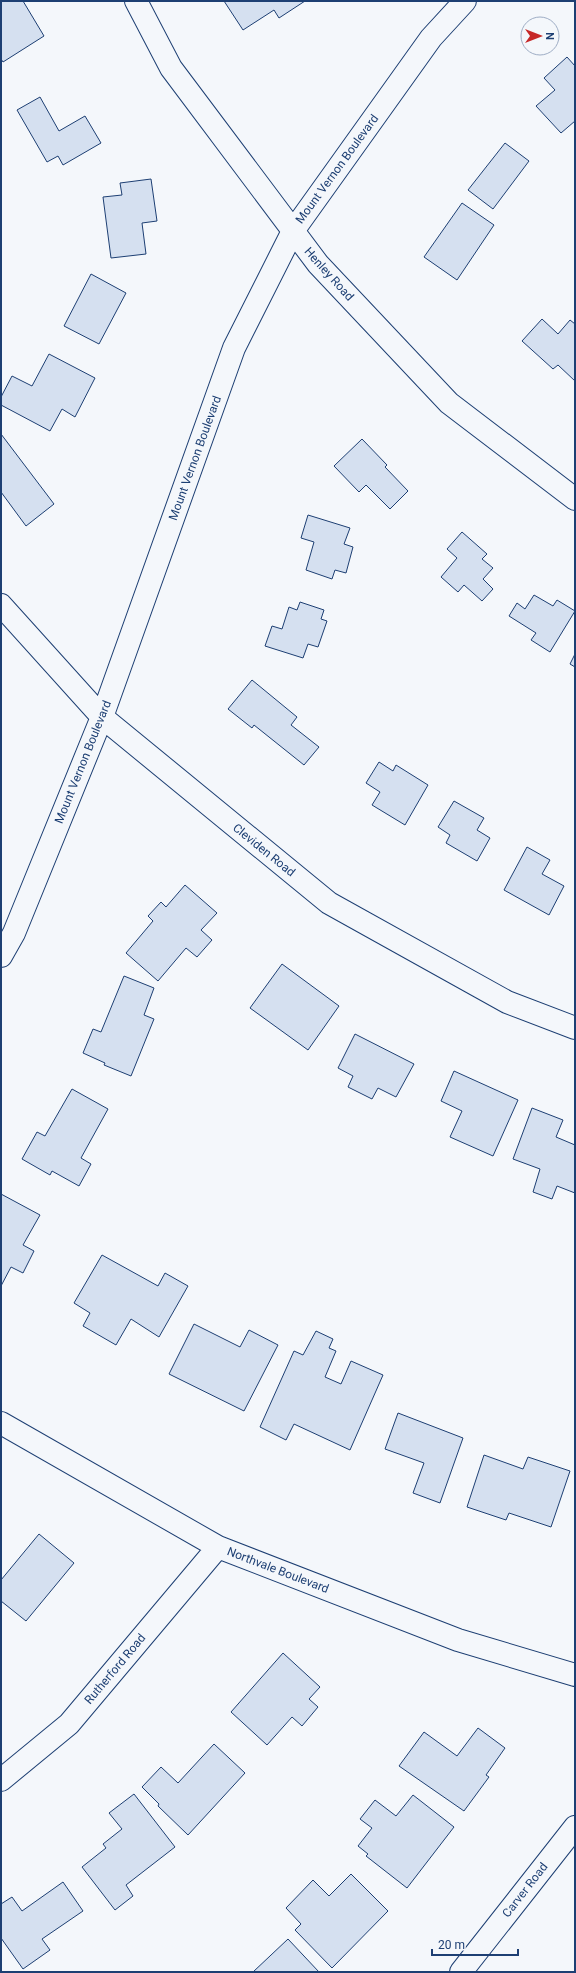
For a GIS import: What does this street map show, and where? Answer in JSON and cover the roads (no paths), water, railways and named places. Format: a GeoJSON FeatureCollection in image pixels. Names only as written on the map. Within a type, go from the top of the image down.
{"type":"FeatureCollection","features":[{"type":"Feature","properties":{"kind":"street","name":"Henley Road"},"geometry":{"type":"LineString","coordinates":[[136,1],[171,68],[318,264],[449,403],[575,499]]}},
{"type":"Feature","properties":{"kind":"street","name":"Mount Vernon Boulevard"},"geometry":{"type":"LineString","coordinates":[[1,956],[14,933],[102,717],[234,348],[293,231],[431,38],[465,1]]}},
{"type":"Feature","properties":{"kind":"street","name":"Cleviden Road"},"geometry":{"type":"LineString","coordinates":[[1,605],[102,717],[328,904],[507,1002],[575,1028]]}},
{"type":"Feature","properties":{"kind":"street","name":"Northvale Boulevard"},"geometry":{"type":"LineString","coordinates":[[1,1423],[218,1547],[458,1640],[575,1675]]}},
{"type":"Feature","properties":{"kind":"street","name":"Rutherford Road"},"geometry":{"type":"LineString","coordinates":[[1,1780],[69,1724],[218,1547]]}},
{"type":"Feature","properties":{"kind":"street","name":"Carver Road"},"geometry":{"type":"LineString","coordinates":[[461,1972],[575,1827]]}}]}
